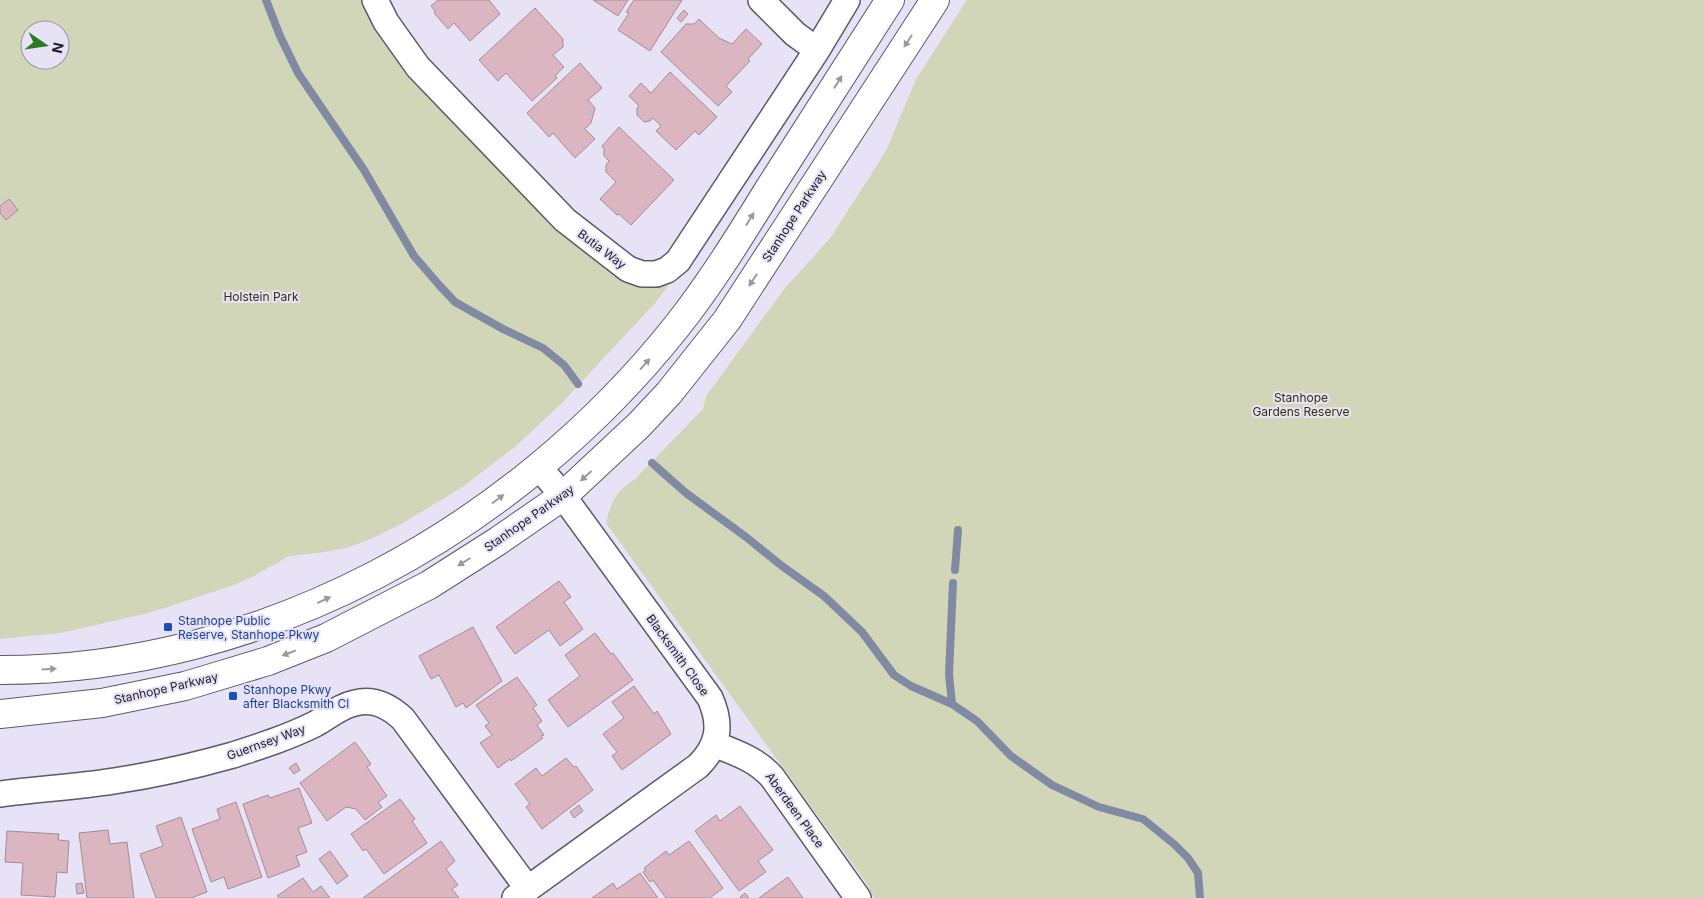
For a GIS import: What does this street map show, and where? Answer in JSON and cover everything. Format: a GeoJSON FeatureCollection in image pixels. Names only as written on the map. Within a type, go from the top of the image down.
{"type":"FeatureCollection","features":[{"type":"Feature","properties":{"kind":"main road"},"geometry":{"type":"LineString","coordinates":[[0,670],[53,669],[124,660],[166,652],[270,622],[320,602],[420,551],[497,500],[580,432],[612,400],[676,327],[717,271],[890,0]]}},
{"type":"Feature","properties":{"kind":"main road","name":"Stanhope Parkway"},"geometry":{"type":"LineString","coordinates":[[0,714],[102,703],[185,686],[268,661],[326,638],[429,585],[498,541],[563,496],[609,455],[669,393],[727,320],[935,0]]}},
{"type":"Feature","properties":{"kind":"main road"},"geometry":{"type":"LineString","coordinates":[[0,732],[72,718],[102,703]]}},
{"type":"Feature","properties":{"kind":"street","name":"Butia Way"},"geometry":{"type":"LineString","coordinates":[[375,0],[386,22],[418,67],[565,220],[628,269],[642,274],[656,274],[667,270],[678,261],[847,0]]}},
{"type":"Feature","properties":{"kind":"street"},"geometry":{"type":"LineString","coordinates":[[761,0],[795,34],[816,50]]}},
{"type":"Feature","properties":{"kind":"street","name":"Blacksmith Close"},"geometry":{"type":"LineString","coordinates":[[522,893],[698,766],[708,755],[714,744],[717,723],[715,710],[710,698],[563,496],[539,467]]}},
{"type":"Feature","properties":{"kind":"street","name":"Guernsey Way"},"geometry":{"type":"LineString","coordinates":[[0,794],[114,781],[174,770],[232,755],[278,740],[316,723],[350,704],[366,701],[376,702],[387,706],[403,719],[522,893]]}},
{"type":"Feature","properties":{"kind":"street","name":"Aberdeen Place"},"geometry":{"type":"LineString","coordinates":[[714,744],[762,766],[772,777],[858,898]]}},
{"type":"Feature","properties":{"kind":"green space","name":"Holstein Park"},"geometry":{"type":"Polygon","coordinates":[[[0,0],[361,0],[374,26],[401,62],[541,213],[584,251],[628,281],[666,282],[668,286],[655,303],[561,404],[516,446],[464,486],[403,523],[371,539],[346,548],[289,556],[234,585],[149,613],[60,633],[0,639],[0,0]]]}},
{"type":"Feature","properties":{"kind":"green space","name":"Stanhope Gardens Reserve"},"geometry":{"type":"Polygon","coordinates":[[[967,0],[1704,0],[1704,898],[874,898],[865,881],[606,523],[610,508],[617,494],[636,479],[703,409],[706,396],[785,288],[831,237],[886,151],[916,79],[967,0]]]}},
{"type":"Feature","properties":{"kind":"building"},"geometry":{"type":"Polygon","coordinates":[[[438,0],[489,0],[500,14],[470,41],[454,23],[448,29],[434,13],[435,11],[431,6],[438,0]]]}},
{"type":"Feature","properties":{"kind":"building"},"geometry":{"type":"Polygon","coordinates":[[[593,0],[628,0],[618,16],[593,0]]]}},
{"type":"Feature","properties":{"kind":"building"},"geometry":{"type":"Polygon","coordinates":[[[634,0],[682,0],[650,51],[618,30],[629,13],[626,12],[634,0]]]}},
{"type":"Feature","properties":{"kind":"building"},"geometry":{"type":"Polygon","coordinates":[[[535,8],[563,39],[563,47],[553,55],[564,67],[555,76],[557,78],[532,101],[506,73],[498,81],[479,60],[535,8]]]}},
{"type":"Feature","properties":{"kind":"building"},"geometry":{"type":"Polygon","coordinates":[[[684,10],[688,14],[681,22],[677,18],[684,10]]]}},
{"type":"Feature","properties":{"kind":"building"},"geometry":{"type":"Polygon","coordinates":[[[699,19],[719,38],[732,44],[746,29],[762,44],[748,59],[750,61],[726,86],[732,92],[718,106],[661,52],[686,24],[694,24],[699,19]]]}},
{"type":"Feature","properties":{"kind":"building"},"geometry":{"type":"Polygon","coordinates":[[[580,63],[602,88],[588,100],[595,108],[591,123],[585,129],[595,139],[575,158],[553,133],[549,137],[527,113],[580,63]]]}},
{"type":"Feature","properties":{"kind":"building"},"geometry":{"type":"Polygon","coordinates":[[[670,72],[717,117],[699,135],[695,131],[676,150],[656,131],[661,126],[653,118],[650,121],[644,122],[637,115],[637,108],[639,106],[629,96],[641,83],[651,93],[670,72]]]}},
{"type":"Feature","properties":{"kind":"building"},"geometry":{"type":"Polygon","coordinates":[[[619,127],[674,180],[631,225],[600,199],[616,182],[606,172],[606,165],[609,161],[604,156],[602,146],[619,127]]]}},
{"type":"Feature","properties":{"kind":"building"},"geometry":{"type":"Polygon","coordinates":[[[9,199],[18,210],[6,220],[0,213],[0,206],[9,199]]]}},
{"type":"Feature","properties":{"kind":"building"},"geometry":{"type":"Polygon","coordinates":[[[559,581],[571,597],[564,602],[583,629],[560,646],[549,630],[515,654],[496,627],[559,581]]]}},
{"type":"Feature","properties":{"kind":"building"},"geometry":{"type":"Polygon","coordinates":[[[473,627],[502,681],[466,708],[463,703],[456,707],[439,675],[431,679],[419,656],[473,627]]]}},
{"type":"Feature","properties":{"kind":"building"},"geometry":{"type":"Polygon","coordinates":[[[595,633],[633,680],[568,727],[548,700],[580,676],[565,655],[595,633]]]}},
{"type":"Feature","properties":{"kind":"building"},"geometry":{"type":"Polygon","coordinates":[[[517,677],[537,705],[533,708],[542,721],[537,725],[544,735],[541,736],[543,738],[511,761],[510,759],[498,768],[480,743],[492,735],[485,726],[489,723],[476,705],[517,677]]]}},
{"type":"Feature","properties":{"kind":"building"},"geometry":{"type":"Polygon","coordinates":[[[634,686],[654,714],[657,711],[671,734],[622,770],[612,756],[617,752],[603,734],[624,718],[612,702],[634,686]]]}},
{"type":"Feature","properties":{"kind":"building"},"geometry":{"type":"Polygon","coordinates":[[[355,742],[371,764],[367,767],[387,796],[378,802],[382,807],[365,820],[356,809],[346,807],[327,821],[300,783],[355,742]]]}},
{"type":"Feature","properties":{"kind":"building"},"geometry":{"type":"Polygon","coordinates":[[[566,758],[574,767],[576,766],[593,790],[542,829],[526,807],[530,804],[515,784],[536,768],[542,776],[566,758]]]}},
{"type":"Feature","properties":{"kind":"building"},"geometry":{"type":"Polygon","coordinates":[[[296,763],[300,770],[294,774],[289,768],[296,763]]]}},
{"type":"Feature","properties":{"kind":"building"},"geometry":{"type":"Polygon","coordinates":[[[299,788],[312,823],[298,828],[307,852],[296,856],[300,866],[268,878],[243,804],[268,795],[270,798],[299,788]]]}},
{"type":"Feature","properties":{"kind":"building"},"geometry":{"type":"Polygon","coordinates":[[[400,799],[415,819],[412,821],[427,843],[384,874],[366,849],[363,851],[351,834],[400,799]]]}},
{"type":"Feature","properties":{"kind":"building"},"geometry":{"type":"Polygon","coordinates":[[[236,802],[262,877],[228,889],[224,877],[211,882],[192,829],[220,819],[217,809],[236,802]]]}},
{"type":"Feature","properties":{"kind":"building"},"geometry":{"type":"Polygon","coordinates":[[[579,805],[583,811],[574,818],[570,812],[579,805]]]}},
{"type":"Feature","properties":{"kind":"building"},"geometry":{"type":"Polygon","coordinates":[[[740,806],[773,850],[758,861],[766,872],[739,891],[695,831],[716,815],[720,821],[740,806]]]}},
{"type":"Feature","properties":{"kind":"building"},"geometry":{"type":"Polygon","coordinates":[[[181,817],[207,892],[191,898],[156,898],[140,854],[163,846],[156,826],[181,817]]]}},
{"type":"Feature","properties":{"kind":"building"},"geometry":{"type":"Polygon","coordinates":[[[108,830],[110,844],[127,842],[134,898],[87,898],[79,833],[108,830]]]}},
{"type":"Feature","properties":{"kind":"building"},"geometry":{"type":"Polygon","coordinates":[[[7,831],[59,834],[58,840],[69,841],[67,873],[57,872],[55,897],[21,895],[23,863],[5,862],[7,831]]]}},
{"type":"Feature","properties":{"kind":"building"},"geometry":{"type":"Polygon","coordinates":[[[441,841],[455,861],[446,869],[458,885],[452,889],[459,898],[363,898],[441,841]]]}},
{"type":"Feature","properties":{"kind":"building"},"geometry":{"type":"Polygon","coordinates":[[[689,841],[723,888],[710,898],[666,898],[653,880],[650,882],[643,872],[646,870],[644,868],[666,851],[669,855],[689,841]]]}},
{"type":"Feature","properties":{"kind":"building"},"geometry":{"type":"Polygon","coordinates":[[[330,851],[348,876],[337,884],[319,859],[330,851]]]}},
{"type":"Feature","properties":{"kind":"building"},"geometry":{"type":"Polygon","coordinates":[[[640,873],[658,898],[592,898],[613,883],[617,889],[640,873]]]}},
{"type":"Feature","properties":{"kind":"building"},"geometry":{"type":"Polygon","coordinates":[[[788,877],[803,898],[759,898],[788,877]]]}},
{"type":"Feature","properties":{"kind":"building"},"geometry":{"type":"Polygon","coordinates":[[[303,878],[313,892],[321,886],[330,898],[279,898],[277,896],[303,878]]]}},
{"type":"Feature","properties":{"kind":"building"},"geometry":{"type":"Polygon","coordinates":[[[82,883],[84,893],[77,894],[76,884],[82,883]]]}},
{"type":"Feature","properties":{"kind":"building"},"geometry":{"type":"Polygon","coordinates":[[[745,893],[749,898],[740,897],[745,893]]]}},
{"type":"Feature","properties":{"kind":"waterway"},"geometry":{"type":"LineString","coordinates":[[266,0],[280,36],[298,73],[364,170],[414,256],[455,302],[503,329],[543,348],[564,365],[578,384]]}},
{"type":"Feature","properties":{"kind":"waterway"},"geometry":{"type":"LineString","coordinates":[[652,463],[686,493],[824,596],[862,632],[894,675],[911,686],[952,704],[977,721],[1011,756],[1052,785],[1099,807],[1143,819],[1188,858],[1198,873],[1200,898]]}},
{"type":"Feature","properties":{"kind":"waterway"},"geometry":{"type":"LineString","coordinates":[[955,570],[958,530]]}},
{"type":"Feature","properties":{"kind":"waterway"},"geometry":{"type":"LineString","coordinates":[[952,704],[949,674],[953,583]]}},
{"type":"Feature","properties":{"kind":"place","name":"Stanhope Public Reserve, Stanhope Pkwy"},"geometry":{"type":"Point","coordinates":[168,627]}},
{"type":"Feature","properties":{"kind":"place","name":"Stanhope Pkwy after Blacksmith Cl"},"geometry":{"type":"Point","coordinates":[233,696]}}]}
